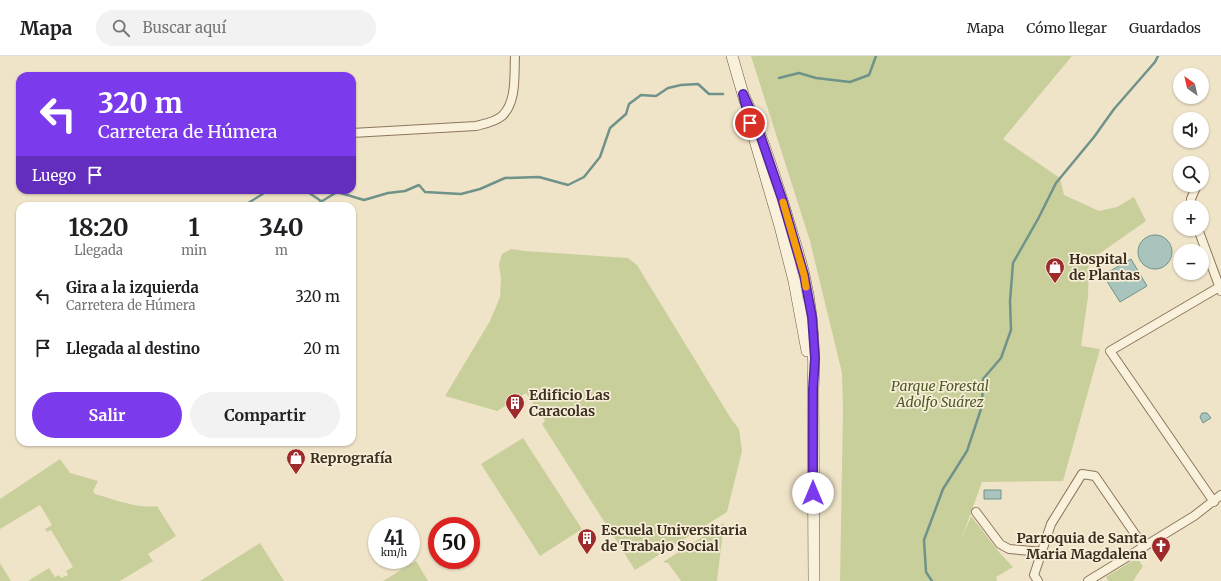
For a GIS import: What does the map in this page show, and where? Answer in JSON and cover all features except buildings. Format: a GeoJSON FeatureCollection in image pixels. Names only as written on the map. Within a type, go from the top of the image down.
{"type":"FeatureCollection","features":[{"type":"Feature","properties":{"kind":"main road"},"geometry":{"type":"LineString","coordinates":[[732,56],[743,94],[756,123],[782,199],[804,275],[812,324],[815,358],[813,389],[814,581]]}},
{"type":"Feature","properties":{"kind":"street"},"geometry":{"type":"LineString","coordinates":[[356,133],[476,126],[489,123],[502,116],[512,100],[514,84],[514,56]]}},
{"type":"Feature","properties":{"kind":"street"},"geometry":{"type":"LineString","coordinates":[[1201,236],[1220,289],[1110,351],[1214,502]]}},
{"type":"Feature","properties":{"kind":"street"},"geometry":{"type":"LineString","coordinates":[[1038,581],[1034,575],[1051,524],[1082,474],[1095,476],[1144,547]]}},
{"type":"Feature","properties":{"kind":"street"},"geometry":{"type":"LineString","coordinates":[[1093,580],[1194,516],[1221,496]]}},
{"type":"Feature","properties":{"kind":"street"},"geometry":{"type":"LineString","coordinates":[[976,512],[1000,544],[1009,549],[1042,552]]}},
{"type":"Feature","properties":{"kind":"green space","name":"Parque Forestal Adolfo Suárez"},"geometry":{"type":"Polygon","coordinates":[[[751,56],[1072,56],[1003,139],[1060,178],[1064,195],[1099,211],[1117,207],[1134,197],[1146,221],[1089,261],[1088,297],[1081,346],[1100,349],[1063,481],[982,482],[961,540],[971,516],[998,551],[1013,567],[996,577],[997,581],[840,581],[843,410],[842,373],[810,241],[751,56]]]}},
{"type":"Feature","properties":{"kind":"green space"},"geometry":{"type":"Polygon","coordinates":[[[511,249],[628,258],[637,265],[730,417],[739,429],[742,451],[727,512],[635,570],[542,424],[545,421],[526,393],[497,411],[445,396],[490,321],[500,297],[501,279],[499,264],[502,254],[511,249]]]}},
{"type":"Feature","properties":{"kind":"green space"},"geometry":{"type":"Polygon","coordinates":[[[523,438],[582,529],[540,556],[481,464],[523,438]]]}},
{"type":"Feature","properties":{"kind":"green space"},"geometry":{"type":"Polygon","coordinates":[[[60,459],[70,473],[98,481],[93,491],[95,494],[134,505],[150,507],[157,506],[176,536],[148,554],[153,561],[120,581],[28,581],[49,568],[55,577],[59,575],[61,578],[68,575],[66,571],[73,567],[51,530],[47,532],[45,529],[52,525],[40,505],[0,529],[0,499],[60,459]]]}},
{"type":"Feature","properties":{"kind":"green space"},"geometry":{"type":"Polygon","coordinates":[[[724,523],[717,581],[681,581],[668,563],[663,562],[724,523]]]}},
{"type":"Feature","properties":{"kind":"green space"},"geometry":{"type":"Polygon","coordinates":[[[260,543],[284,581],[200,581],[260,543]]]}},
{"type":"Feature","properties":{"kind":"green space"},"geometry":{"type":"Polygon","coordinates":[[[1137,558],[1143,566],[1133,581],[1108,581],[1106,577],[1137,558]]]}},
{"type":"Feature","properties":{"kind":"green space"},"geometry":{"type":"Polygon","coordinates":[[[0,563],[11,581],[0,581],[0,563]]]}},
{"type":"Feature","properties":{"kind":"green space"},"geometry":{"type":"Polygon","coordinates":[[[420,568],[428,581],[383,581],[403,569],[420,569],[420,568]]]}},
{"type":"Feature","properties":{"kind":"water"},"geometry":{"type":"Polygon","coordinates":[[[1152,235],[1158,235],[1167,240],[1171,246],[1171,258],[1167,264],[1158,269],[1152,269],[1143,264],[1138,255],[1138,249],[1143,240],[1152,235]]]}},
{"type":"Feature","properties":{"kind":"water"},"geometry":{"type":"Polygon","coordinates":[[[1131,259],[1147,286],[1120,302],[1103,275],[1131,259]]]}},
{"type":"Feature","properties":{"kind":"water"},"geometry":{"type":"Polygon","coordinates":[[[1202,413],[1207,413],[1211,418],[1203,423],[1200,417],[1202,413]]]}},
{"type":"Feature","properties":{"kind":"water"},"geometry":{"type":"Polygon","coordinates":[[[984,490],[1001,490],[1001,499],[984,499],[984,490]]]}},
{"type":"Feature","properties":{"kind":"waterway"},"geometry":{"type":"LineString","coordinates":[[779,78],[799,73],[816,78],[850,82],[869,75],[876,56]]}},
{"type":"Feature","properties":{"kind":"waterway"},"geometry":{"type":"LineString","coordinates":[[932,581],[926,572],[924,540],[943,489],[967,451],[982,406],[983,379],[1001,358],[1011,330],[1010,301],[1013,263],[1056,183],[1094,137],[1114,109],[1155,62],[1158,56]]}},
{"type":"Feature","properties":{"kind":"waterway"},"geometry":{"type":"LineString","coordinates":[[344,194],[364,200],[388,193],[405,191],[419,185],[425,192],[461,194],[480,189],[505,178],[539,177],[568,185],[584,177],[600,157],[610,128],[626,114],[629,104],[641,95],[656,96],[668,88],[681,85],[698,84],[709,94],[723,94]]}},
{"type":"Feature","properties":{"kind":"waterway"},"geometry":{"type":"LineString","coordinates":[[250,202],[263,194]]}},
{"type":"Feature","properties":{"kind":"waterway"},"geometry":{"type":"LineString","coordinates":[[311,194],[321,201]]}},
{"type":"Feature","properties":{"kind":"waterway"},"geometry":{"type":"LineString","coordinates":[[321,202],[334,194]]}},
{"type":"Feature","properties":{"kind":"slow traffic"},"geometry":{"type":"LineString","coordinates":[[783,202],[804,275],[806,287]]}},
{"type":"Feature","properties":{"kind":"place","name":"Hospital de Plantas"},"geometry":{"type":"Point","coordinates":[1055,284]}},
{"type":"Feature","properties":{"kind":"place","name":"Edificio Las Caracolas"},"geometry":{"type":"Point","coordinates":[515,420]}},
{"type":"Feature","properties":{"kind":"place","name":"Reprografía"},"geometry":{"type":"Point","coordinates":[296,475]}},
{"type":"Feature","properties":{"kind":"place","name":"Escuela Universitaria de Trabajo Social"},"geometry":{"type":"Point","coordinates":[587,555]}},
{"type":"Feature","properties":{"kind":"place","name":"Parroquia de Santa Maria Magdalena"},"geometry":{"type":"Point","coordinates":[1161,563]}},
{"type":"Feature","properties":{"kind":"route"},"geometry":{"type":"LineString","coordinates":[[750,123],[743,94],[756,123],[782,199],[804,275],[812,317],[815,358],[813,389],[813,493]]}}]}
